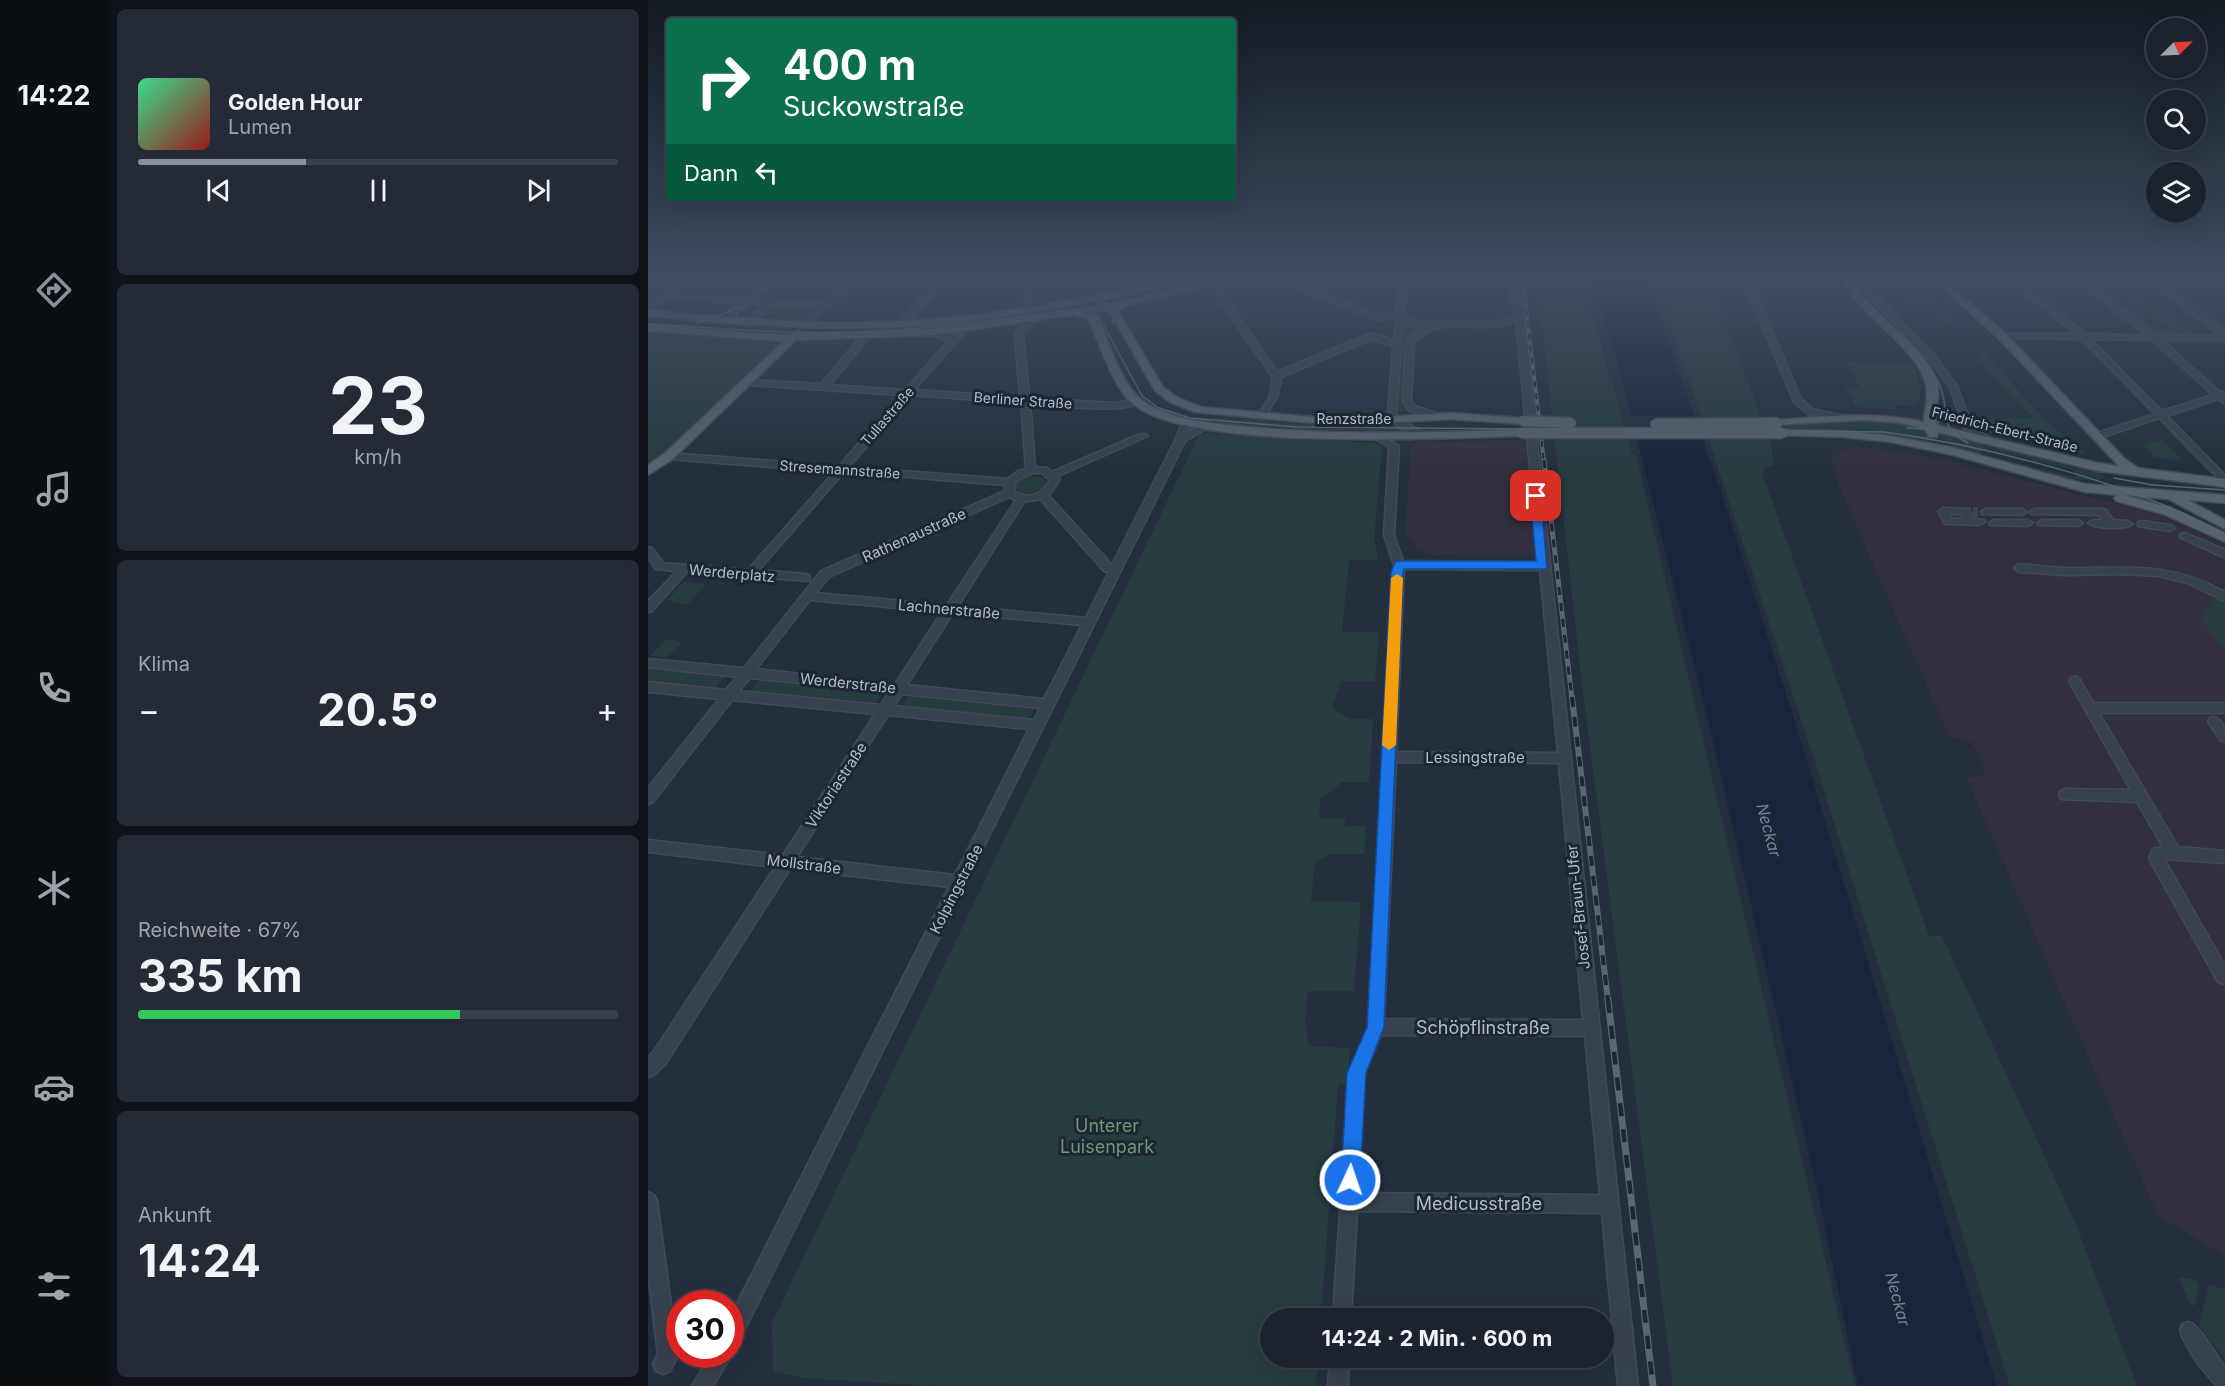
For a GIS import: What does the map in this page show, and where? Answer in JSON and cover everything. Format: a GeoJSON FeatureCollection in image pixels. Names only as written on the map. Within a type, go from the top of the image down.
{"type":"FeatureCollection","features":[{"type":"Feature","properties":{"kind":"main road"},"geometry":{"type":"LineString","coordinates":[[648,471],[669,456],[749,382],[784,348],[789,339]]}},
{"type":"Feature","properties":{"kind":"main road"},"geometry":{"type":"LineString","coordinates":[[784,348],[807,339]]}},
{"type":"Feature","properties":{"kind":"main road"},"geometry":{"type":"LineString","coordinates":[[1104,339],[1137,402],[1157,399],[1174,400],[1213,412]]}},
{"type":"Feature","properties":{"kind":"main road"},"geometry":{"type":"LineString","coordinates":[[1130,339],[1153,382],[1174,400]]}},
{"type":"Feature","properties":{"kind":"main road"},"geometry":{"type":"LineString","coordinates":[[1899,339],[1931,380],[1934,391],[1930,425],[1934,436],[1954,452]]}},
{"type":"Feature","properties":{"kind":"main road"},"geometry":{"type":"LineString","coordinates":[[2005,339],[2097,436],[2121,469],[2221,522]]}},
{"type":"Feature","properties":{"kind":"main road"},"geometry":{"type":"LineString","coordinates":[[1900,420],[1921,412],[1931,380]]}},
{"type":"Feature","properties":{"kind":"main road","name":"Renzstraße"},"geometry":{"type":"LineString","coordinates":[[1137,402],[1159,415],[1186,423],[1242,431],[1420,434],[1524,427]]}},
{"type":"Feature","properties":{"kind":"main road"},"geometry":{"type":"LineString","coordinates":[[1186,423],[1213,412]]}},
{"type":"Feature","properties":{"kind":"main road","name":"Renzstraße"},"geometry":{"type":"LineString","coordinates":[[1213,412],[1313,420],[1395,420],[1435,416],[1524,427]]}},
{"type":"Feature","properties":{"kind":"main road"},"geometry":{"type":"LineString","coordinates":[[1242,431],[1256,425],[1261,416]]}},
{"type":"Feature","properties":{"kind":"main road","name":"Friedrich-Ebert-Straße"},"geometry":{"type":"LineString","coordinates":[[1780,428],[1842,418],[1900,420],[1930,425],[2098,466],[2121,469]]}},
{"type":"Feature","properties":{"kind":"main road"},"geometry":{"type":"LineString","coordinates":[[1524,427],[1780,428],[1873,436],[1954,452],[2095,489],[2183,518],[2225,538]]}},
{"type":"Feature","properties":{"kind":"main road"},"geometry":{"type":"LineString","coordinates":[[2121,469],[2136,473],[2224,483]]}},
{"type":"Feature","properties":{"kind":"main road"},"geometry":{"type":"LineString","coordinates":[[2095,489],[2121,469]]}},
{"type":"Feature","properties":{"kind":"main road"},"geometry":{"type":"LineString","coordinates":[[2136,473],[2167,495]]}},
{"type":"Feature","properties":{"kind":"main road"},"geometry":{"type":"LineString","coordinates":[[2095,489],[2220,498]]}},
{"type":"Feature","properties":{"kind":"main road"},"geometry":{"type":"LineString","coordinates":[[2220,498],[2210,508],[2221,522]]}},
{"type":"Feature","properties":{"kind":"street"},"geometry":{"type":"LineString","coordinates":[[824,386],[864,339]]}},
{"type":"Feature","properties":{"kind":"street"},"geometry":{"type":"LineString","coordinates":[[1019,339],[1031,471]]}},
{"type":"Feature","properties":{"kind":"street"},"geometry":{"type":"LineString","coordinates":[[1250,339],[1276,376],[1276,390],[1261,416]]}},
{"type":"Feature","properties":{"kind":"street"},"geometry":{"type":"LineString","coordinates":[[1276,376],[1366,339]]}},
{"type":"Feature","properties":{"kind":"street"},"geometry":{"type":"LineString","coordinates":[[1379,339],[1397,345]]}},
{"type":"Feature","properties":{"kind":"street"},"geometry":{"type":"LineString","coordinates":[[1397,339],[1392,414],[1395,420],[1420,434]]}},
{"type":"Feature","properties":{"kind":"street"},"geometry":{"type":"LineString","coordinates":[[1412,339],[1407,400],[1411,408],[1435,416]]}},
{"type":"Feature","properties":{"kind":"street","name":"Josef-Braun-Ufer"},"geometry":{"type":"LineString","coordinates":[[1519,339],[1524,427],[1543,566],[1628,1386]]}},
{"type":"Feature","properties":{"kind":"street"},"geometry":{"type":"LineString","coordinates":[[1772,339],[1800,404],[1810,412],[1842,418]]}},
{"type":"Feature","properties":{"kind":"street"},"geometry":{"type":"LineString","coordinates":[[1913,339],[1942,370],[1962,405],[1968,426],[1987,440]]}},
{"type":"Feature","properties":{"kind":"street"},"geometry":{"type":"LineString","coordinates":[[2085,339],[2180,433],[2219,474],[2224,483]]}},
{"type":"Feature","properties":{"kind":"street"},"geometry":{"type":"LineString","coordinates":[[2157,339],[2223,397]]}},
{"type":"Feature","properties":{"kind":"street","name":"Tullastraße"},"geometry":{"type":"LineString","coordinates":[[750,574],[953,340]]}},
{"type":"Feature","properties":{"kind":"street","name":"Berliner Straße"},"geometry":{"type":"LineString","coordinates":[[749,382],[1114,406],[1137,402]]}},
{"type":"Feature","properties":{"kind":"street"},"geometry":{"type":"LineString","coordinates":[[2097,436],[2223,397]]}},
{"type":"Feature","properties":{"kind":"street","name":"Kolpingstraße"},"geometry":{"type":"LineString","coordinates":[[744,1310],[1116,570],[1181,439],[1186,423]]}},
{"type":"Feature","properties":{"kind":"street"},"geometry":{"type":"LineString","coordinates":[[1181,439],[1206,426]]}},
{"type":"Feature","properties":{"kind":"street"},"geometry":{"type":"LineString","coordinates":[[1343,1308],[1357,1073],[1376,1027],[1399,565],[1389,535],[1394,454],[1391,442],[1373,434]]}},
{"type":"Feature","properties":{"kind":"street"},"geometry":{"type":"LineString","coordinates":[[1394,454],[1407,441],[1420,434]]}},
{"type":"Feature","properties":{"kind":"street"},"geometry":{"type":"LineString","coordinates":[[1053,475],[1143,436]]}},
{"type":"Feature","properties":{"kind":"street","name":"Stresemannstraße"},"geometry":{"type":"LineString","coordinates":[[669,456],[842,469],[1014,491]]}},
{"type":"Feature","properties":{"kind":"street"},"geometry":{"type":"LineString","coordinates":[[1042,495],[1055,483],[1053,475],[1044,470],[1018,475],[1014,491],[1042,495],[1108,568],[1116,570]]}},
{"type":"Feature","properties":{"kind":"street","name":"Rathenaustraße"},"geometry":{"type":"LineString","coordinates":[[808,596],[825,574],[1014,491]]}},
{"type":"Feature","properties":{"kind":"street","name":"Viktoriastraße"},"geometry":{"type":"LineString","coordinates":[[648,1069],[660,1058],[950,609],[1014,491]]}},
{"type":"Feature","properties":{"kind":"street"},"geometry":{"type":"LineString","coordinates":[[1976,515],[2022,512]]}},
{"type":"Feature","properties":{"kind":"street"},"geometry":{"type":"LineString","coordinates":[[2036,512],[2102,512],[2110,523]]}},
{"type":"Feature","properties":{"kind":"street"},"geometry":{"type":"LineString","coordinates":[[1994,523],[2028,523]]}},
{"type":"Feature","properties":{"kind":"street"},"geometry":{"type":"LineString","coordinates":[[2042,523],[2128,524]]}},
{"type":"Feature","properties":{"kind":"street"},"geometry":{"type":"LineString","coordinates":[[2142,524],[2174,531],[2225,555]]}},
{"type":"Feature","properties":{"kind":"street","name":"Werderplatz"},"geometry":{"type":"LineString","coordinates":[[648,551],[660,566],[805,578]]}},
{"type":"Feature","properties":{"kind":"street"},"geometry":{"type":"LineString","coordinates":[[1399,565],[1543,566]]}},
{"type":"Feature","properties":{"kind":"street"},"geometry":{"type":"LineString","coordinates":[[2019,568],[2066,571],[2143,571],[2167,574],[2187,579],[2225,597]]}},
{"type":"Feature","properties":{"kind":"street","name":"Werderplatz"},"geometry":{"type":"LineString","coordinates":[[648,608],[682,572]]}},
{"type":"Feature","properties":{"kind":"street"},"geometry":{"type":"LineString","coordinates":[[648,798],[808,596]]}},
{"type":"Feature","properties":{"kind":"street","name":"Lachnerstraße"},"geometry":{"type":"LineString","coordinates":[[808,596],[1089,622]]}},
{"type":"Feature","properties":{"kind":"street","name":"Werderstraße"},"geometry":{"type":"LineString","coordinates":[[648,663],[1049,704]]}},
{"type":"Feature","properties":{"kind":"street"},"geometry":{"type":"LineString","coordinates":[[2074,681],[2174,853]]}},
{"type":"Feature","properties":{"kind":"street","name":"Werderstraße"},"geometry":{"type":"LineString","coordinates":[[648,687],[1038,725]]}},
{"type":"Feature","properties":{"kind":"street"},"geometry":{"type":"LineString","coordinates":[[2090,708],[2225,708]]}},
{"type":"Feature","properties":{"kind":"street"},"geometry":{"type":"LineString","coordinates":[[2214,722],[2224,736]]}},
{"type":"Feature","properties":{"kind":"street","name":"Lessingstraße"},"geometry":{"type":"LineString","coordinates":[[1388,757],[1562,758]]}},
{"type":"Feature","properties":{"kind":"street"},"geometry":{"type":"LineString","coordinates":[[2066,795],[2141,796]]}},
{"type":"Feature","properties":{"kind":"street","name":"Mollstraße"},"geometry":{"type":"LineString","coordinates":[[648,846],[959,882]]}},
{"type":"Feature","properties":{"kind":"street"},"geometry":{"type":"LineString","coordinates":[[2223,977],[2156,858],[2158,853],[2225,857]]}},
{"type":"Feature","properties":{"kind":"street","name":"Schöpflinstraße"},"geometry":{"type":"LineString","coordinates":[[1376,1027],[1590,1028]]}},
{"type":"Feature","properties":{"kind":"street"},"geometry":{"type":"LineString","coordinates":[[648,1201],[668,1356],[663,1364]]}},
{"type":"Feature","properties":{"kind":"street","name":"Medicusstraße"},"geometry":{"type":"LineString","coordinates":[[1349,1202],[1609,1204]]}},
{"type":"Feature","properties":{"kind":"street"},"geometry":{"type":"LineString","coordinates":[[2188,1331],[2209,1363],[2225,1380]]}},
{"type":"Feature","properties":{"kind":"street"},"geometry":{"type":"LineString","coordinates":[[702,1386],[713,1368]]}},
{"type":"Feature","properties":{"kind":"street"},"geometry":{"type":"LineString","coordinates":[[1338,1386],[1339,1368]]}},
{"type":"Feature","properties":{"kind":"shaded area"},"geometry":{"type":"Polygon","coordinates":[[[1526,441],[1538,555],[1434,555],[1418,549],[1405,533],[1411,448],[1417,442],[1526,441]]]}},
{"type":"Feature","properties":{"kind":"shaded area"},"geometry":{"type":"Polygon","coordinates":[[[1850,447],[1944,460],[2160,515],[2225,545],[2225,1255],[2158,1216],[1968,781],[1968,777],[1979,777],[1985,771],[1981,757],[1971,742],[1949,736],[1833,472],[1832,456],[1850,447]]]}},
{"type":"Feature","properties":{"kind":"green space"},"geometry":{"type":"Polygon","coordinates":[[[648,339],[788,340],[648,468],[648,339]]]}},
{"type":"Feature","properties":{"kind":"green space"},"geometry":{"type":"Polygon","coordinates":[[[1401,339],[1408,339],[1404,400],[1410,409],[1397,412],[1401,339]]]}},
{"type":"Feature","properties":{"kind":"green space"},"geometry":{"type":"Polygon","coordinates":[[[1543,339],[1599,339],[1632,454],[1636,455],[1855,1386],[1673,1386],[1583,692],[1543,339]]]}},
{"type":"Feature","properties":{"kind":"green space"},"geometry":{"type":"Polygon","coordinates":[[[1675,339],[1732,339],[1772,446],[1773,465],[1765,468],[1762,473],[1929,936],[1942,936],[2075,1222],[2137,1386],[2010,1386],[1813,755],[1675,339]]]}},
{"type":"Feature","properties":{"kind":"green space"},"geometry":{"type":"Polygon","coordinates":[[[1986,355],[2049,424],[2089,456],[1986,430],[1974,423],[1971,416],[1996,419],[2034,417],[2009,396],[2011,394],[1988,372],[1978,356],[1986,355]]]}},
{"type":"Feature","properties":{"kind":"green space"},"geometry":{"type":"Polygon","coordinates":[[[1847,362],[1912,362],[1919,383],[1920,394],[1917,405],[1912,408],[1910,405],[1894,405],[1896,409],[1856,407],[1845,387],[1860,387],[1847,362]]]}},
{"type":"Feature","properties":{"kind":"green space"},"geometry":{"type":"Polygon","coordinates":[[[1218,418],[1303,424],[1389,423],[1405,431],[1257,429],[1195,421],[1218,418]]]}},
{"type":"Feature","properties":{"kind":"green space"},"geometry":{"type":"Polygon","coordinates":[[[1881,420],[1922,426],[1935,445],[1869,433],[1787,431],[1784,425],[1881,420]]]}},
{"type":"Feature","properties":{"kind":"green space"},"geometry":{"type":"Polygon","coordinates":[[[1940,430],[1984,442],[1984,445],[1993,447],[1980,452],[1985,458],[1952,446],[1936,432],[1940,430]]]}},
{"type":"Feature","properties":{"kind":"green space","name":"Unterer Luisenpark"},"geometry":{"type":"Polygon","coordinates":[[[1200,433],[1374,443],[1382,447],[1374,539],[1378,560],[1349,560],[1342,632],[1379,632],[1375,682],[1341,681],[1332,708],[1350,719],[1373,719],[1369,782],[1342,782],[1320,800],[1319,819],[1345,818],[1345,826],[1366,826],[1364,854],[1330,854],[1315,863],[1311,901],[1361,902],[1354,991],[1308,991],[1305,1023],[1309,1046],[1350,1048],[1347,1084],[1338,1085],[1322,1308],[1260,1308],[1260,1368],[1317,1368],[1316,1386],[934,1386],[803,1378],[773,1371],[772,1323],[1200,433]]]}},
{"type":"Feature","properties":{"kind":"green space"},"geometry":{"type":"Polygon","coordinates":[[[2162,440],[2182,461],[2154,457],[2143,445],[2162,440]]]}},
{"type":"Feature","properties":{"kind":"green space"},"geometry":{"type":"Polygon","coordinates":[[[1998,448],[2081,469],[2093,468],[2106,477],[2097,480],[2069,478],[1991,460],[1991,457],[2075,477],[2074,470],[1993,450],[1998,448]]]}},
{"type":"Feature","properties":{"kind":"green space"},"geometry":{"type":"Polygon","coordinates":[[[1029,476],[1045,478],[1045,486],[1031,494],[1020,492],[1016,484],[1029,476]]]}},
{"type":"Feature","properties":{"kind":"green space"},"geometry":{"type":"Polygon","coordinates":[[[684,582],[706,584],[687,605],[667,600],[684,582]]]}},
{"type":"Feature","properties":{"kind":"green space"},"geometry":{"type":"Polygon","coordinates":[[[2217,595],[2225,599],[2225,651],[2200,619],[2217,595]]]}},
{"type":"Feature","properties":{"kind":"green space"},"geometry":{"type":"Polygon","coordinates":[[[666,639],[682,642],[668,657],[650,656],[666,639]]]}},
{"type":"Feature","properties":{"kind":"green space"},"geometry":{"type":"Polygon","coordinates":[[[648,668],[726,675],[715,689],[648,682],[648,668]]]}},
{"type":"Feature","properties":{"kind":"green space"},"geometry":{"type":"Polygon","coordinates":[[[760,679],[884,691],[875,705],[749,692],[760,679]]]}},
{"type":"Feature","properties":{"kind":"green space"},"geometry":{"type":"Polygon","coordinates":[[[910,694],[1036,706],[1029,721],[901,708],[910,694]]]}},
{"type":"Feature","properties":{"kind":"green space"},"geometry":{"type":"Polygon","coordinates":[[[2178,1277],[2196,1280],[2199,1287],[2194,1306],[2190,1305],[2178,1277]]]}},
{"type":"Feature","properties":{"kind":"green space"},"geometry":{"type":"Polygon","coordinates":[[[2209,1285],[2225,1289],[2225,1360],[2199,1325],[2209,1285]]]}},
{"type":"Feature","properties":{"kind":"water","name":"Neckar"},"geometry":{"type":"Polygon","coordinates":[[[1610,339],[1667,339],[1723,498],[1794,719],[1997,1386],[1858,1386],[1817,1189],[1712,737],[1610,339]]]}},
{"type":"Feature","properties":{"kind":"pier"},"geometry":{"type":"Polygon","coordinates":[[[1628,416],[1698,416],[1706,439],[1634,439],[1628,416]]]}},
{"type":"Feature","properties":{"kind":"tunnel"},"geometry":{"type":"LineString","coordinates":[[1973,512],[1978,512]]}},
{"type":"Feature","properties":{"kind":"tram line"},"geometry":{"type":"LineString","coordinates":[[1111,339],[1142,396],[1159,408],[1190,418],[1296,427],[1884,432],[1960,445],[2038,463],[2116,487],[2180,512]]}},
{"type":"Feature","properties":{"kind":"tram line"},"geometry":{"type":"LineString","coordinates":[[1904,339],[1924,361],[1939,384],[1951,430],[1968,443]]}},
{"type":"Feature","properties":{"kind":"tram line"},"geometry":{"type":"LineString","coordinates":[[1907,428],[1925,429],[1937,425],[1943,408]]}},
{"type":"Feature","properties":{"kind":"tram line"},"geometry":{"type":"LineString","coordinates":[[2114,478],[2153,485],[2225,490]]}},
{"type":"Feature","properties":{"kind":"tram line"},"geometry":{"type":"LineString","coordinates":[[2180,512],[2187,515]]}},
{"type":"Feature","properties":{"kind":"tram line"},"geometry":{"type":"LineString","coordinates":[[2180,512],[2225,534]]}},
{"type":"Feature","properties":{"kind":"railway"},"geometry":{"type":"LineString","coordinates":[[1530,339],[1544,462]]}},
{"type":"Feature","properties":{"kind":"railway"},"geometry":{"type":"LineString","coordinates":[[1544,460],[1572,699]]}},
{"type":"Feature","properties":{"kind":"railway"},"geometry":{"type":"LineString","coordinates":[[1572,697],[1608,1001]]}},
{"type":"Feature","properties":{"kind":"railway"},"geometry":{"type":"LineString","coordinates":[[1608,1000],[1653,1386]]}},
{"type":"Feature","properties":{"kind":"slow traffic"},"geometry":{"type":"LineString","coordinates":[[1389,745],[1397,578]]}},
{"type":"Feature","properties":{"kind":"route"},"geometry":{"type":"LineString","coordinates":[[1350,1180],[1357,1073],[1376,1027],[1399,565],[1543,566],[1536,496]]}}]}
